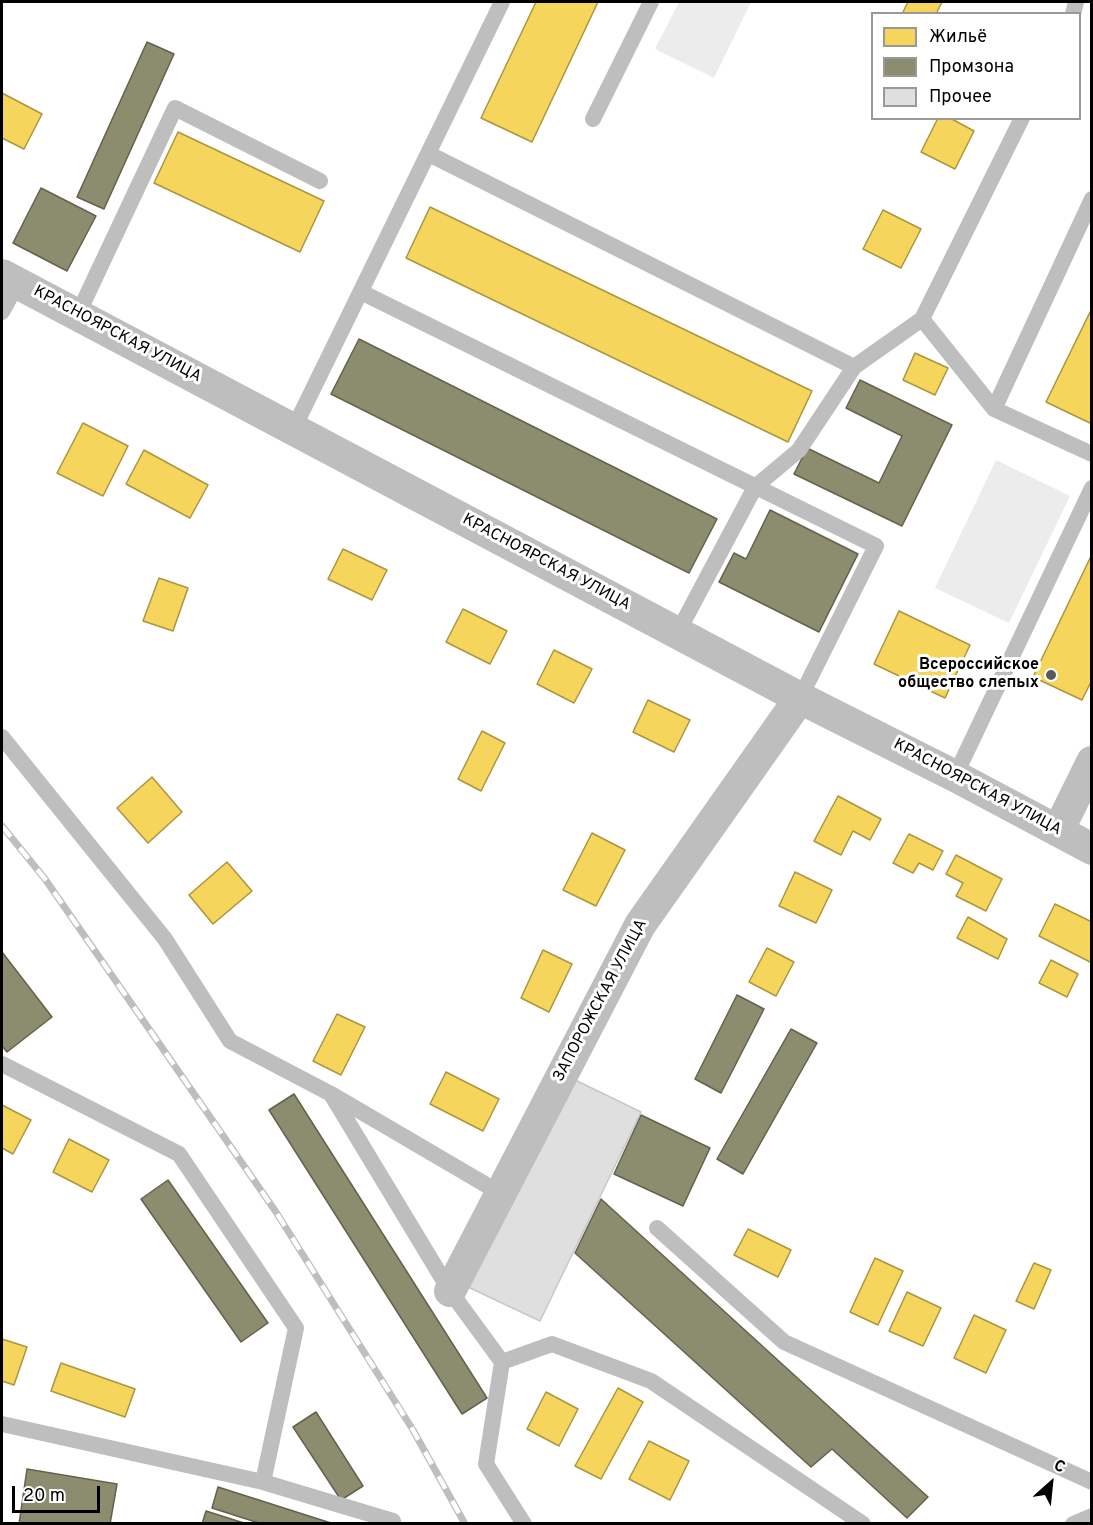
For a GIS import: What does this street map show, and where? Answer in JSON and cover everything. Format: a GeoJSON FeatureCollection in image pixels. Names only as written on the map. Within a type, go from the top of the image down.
{"type":"FeatureCollection","features":[{"type":"Feature","properties":{"kind":"street","name":"КРАСНОЯРСКАЯ УЛИЦА"},"geometry":{"type":"LineString","coordinates":[[10,279],[800,698],[955,776],[1092,849]]}},
{"type":"Feature","properties":{"kind":"street","name":"ЗАПОРОЖСКАЯ УЛИЦА"},"geometry":{"type":"LineString","coordinates":[[450,1291],[640,925],[800,698]]}},
{"type":"Feature","properties":{"kind":"street"},"geometry":{"type":"LineString","coordinates":[[1058,831],[1092,762]]}},
{"type":"Feature","properties":{"kind":"lane"},"geometry":{"type":"LineString","coordinates":[[293,430],[502,2]]}},
{"type":"Feature","properties":{"kind":"lane"},"geometry":{"type":"LineString","coordinates":[[593,119],[651,2]]}},
{"type":"Feature","properties":{"kind":"lane"},"geometry":{"type":"LineString","coordinates":[[78,314],[175,108],[320,181]]}},
{"type":"Feature","properties":{"kind":"lane"},"geometry":{"type":"LineString","coordinates":[[678,632],[755,487],[799,450],[854,367],[922,319],[1021,120]]}},
{"type":"Feature","properties":{"kind":"lane"},"geometry":{"type":"LineString","coordinates":[[429,154],[854,367]]}},
{"type":"Feature","properties":{"kind":"lane"},"geometry":{"type":"LineString","coordinates":[[994,409],[1092,200]]}},
{"type":"Feature","properties":{"kind":"lane"},"geometry":{"type":"LineString","coordinates":[[2,312],[10,279]]}},
{"type":"Feature","properties":{"kind":"lane"},"geometry":{"type":"LineString","coordinates":[[361,292],[876,546],[800,698]]}},
{"type":"Feature","properties":{"kind":"lane"},"geometry":{"type":"LineString","coordinates":[[922,319],[994,409],[1092,454]]}},
{"type":"Feature","properties":{"kind":"lane"},"geometry":{"type":"LineString","coordinates":[[955,776],[1092,488]]}},
{"type":"Feature","properties":{"kind":"lane"},"geometry":{"type":"LineString","coordinates":[[2,737],[165,939],[230,1041],[331,1094],[500,1193]]}},
{"type":"Feature","properties":{"kind":"lane"},"geometry":{"type":"LineString","coordinates":[[2,1064],[179,1154],[296,1328],[263,1482]]}},
{"type":"Feature","properties":{"kind":"lane"},"geometry":{"type":"LineString","coordinates":[[331,1094],[450,1291],[502,1362],[486,1464],[524,1524]]}},
{"type":"Feature","properties":{"kind":"lane"},"geometry":{"type":"LineString","coordinates":[[657,1227],[784,1342],[1092,1482]]}},
{"type":"Feature","properties":{"kind":"lane"},"geometry":{"type":"LineString","coordinates":[[502,1362],[552,1344],[651,1381],[863,1524]]}},
{"type":"Feature","properties":{"kind":"lane"},"geometry":{"type":"LineString","coordinates":[[2,1424],[263,1482],[393,1521]]}},
{"type":"Feature","properties":{"kind":"lane"},"geometry":{"type":"LineString","coordinates":[[1073,1524],[1092,1516]]}},
{"type":"Feature","properties":{"kind":"shaded area"},"geometry":{"type":"Polygon","coordinates":[[[679,2],[751,2],[714,78],[655,49],[679,2]]]}},
{"type":"Feature","properties":{"kind":"shaded area"},"geometry":{"type":"Polygon","coordinates":[[[996,460],[1070,496],[1009,623],[935,588],[996,460]]]}},
{"type":"Feature","properties":{"kind":"building: Жильё"},"geometry":{"type":"Polygon","coordinates":[[[536,2],[598,2],[532,142],[481,118],[536,2]]]}},
{"type":"Feature","properties":{"kind":"building: Жильё"},"geometry":{"type":"Polygon","coordinates":[[[908,2],[942,2],[937,12],[903,12],[908,2]]]}},
{"type":"Feature","properties":{"kind":"building: Жильё"},"geometry":{"type":"Polygon","coordinates":[[[2,93],[42,114],[24,149],[2,138],[2,93]]]}},
{"type":"Feature","properties":{"kind":"building: Жильё"},"geometry":{"type":"Polygon","coordinates":[[[937,120],[954,120],[974,131],[955,169],[921,152],[937,120]]]}},
{"type":"Feature","properties":{"kind":"building: Жильё"},"geometry":{"type":"Polygon","coordinates":[[[178,132],[324,201],[300,252],[154,183],[178,132]]]}},
{"type":"Feature","properties":{"kind":"building: Жильё"},"geometry":{"type":"Polygon","coordinates":[[[430,207],[812,391],[788,442],[406,258],[430,207]]]}},
{"type":"Feature","properties":{"kind":"building: Жильё"},"geometry":{"type":"Polygon","coordinates":[[[883,210],[921,229],[901,268],[863,249],[883,210]]]}},
{"type":"Feature","properties":{"kind":"building: Жильё"},"geometry":{"type":"Polygon","coordinates":[[[1092,308],[1092,424],[1046,402],[1092,308]]]}},
{"type":"Feature","properties":{"kind":"building: Жильё"},"geometry":{"type":"Polygon","coordinates":[[[915,353],[948,368],[935,395],[903,380],[915,353]]]}},
{"type":"Feature","properties":{"kind":"building: Жильё"},"geometry":{"type":"Polygon","coordinates":[[[83,423],[128,446],[103,496],[57,473],[83,423]]]}},
{"type":"Feature","properties":{"kind":"building: Жильё"},"geometry":{"type":"Polygon","coordinates":[[[144,450],[208,485],[190,518],[126,484],[144,450]]]}},
{"type":"Feature","properties":{"kind":"building: Жильё"},"geometry":{"type":"Polygon","coordinates":[[[343,549],[387,570],[372,600],[328,579],[343,549]]]}},
{"type":"Feature","properties":{"kind":"building: Жильё"},"geometry":{"type":"Polygon","coordinates":[[[1092,554],[1092,680],[1082,700],[1033,677],[1092,554]]]}},
{"type":"Feature","properties":{"kind":"building: Жильё"},"geometry":{"type":"Polygon","coordinates":[[[159,578],[188,588],[173,631],[143,621],[159,578]]]}},
{"type":"Feature","properties":{"kind":"building: Жильё"},"geometry":{"type":"Polygon","coordinates":[[[463,609],[507,631],[490,664],[446,642],[463,609]]]}},
{"type":"Feature","properties":{"kind":"building: Жильё"},"geometry":{"type":"Polygon","coordinates":[[[899,611],[970,645],[945,698],[874,664],[899,611]]]}},
{"type":"Feature","properties":{"kind":"building: Жильё"},"geometry":{"type":"Polygon","coordinates":[[[554,650],[592,669],[574,703],[537,684],[554,650]]]}},
{"type":"Feature","properties":{"kind":"building: Жильё"},"geometry":{"type":"Polygon","coordinates":[[[648,700],[690,720],[674,752],[633,732],[648,700]]]}},
{"type":"Feature","properties":{"kind":"building: Жильё"},"geometry":{"type":"Polygon","coordinates":[[[482,731],[505,743],[481,791],[458,779],[482,731]]]}},
{"type":"Feature","properties":{"kind":"building: Жильё"},"geometry":{"type":"Polygon","coordinates":[[[152,777],[182,812],[148,843],[117,808],[152,777]]]}},
{"type":"Feature","properties":{"kind":"building: Жильё"},"geometry":{"type":"Polygon","coordinates":[[[838,796],[881,819],[870,840],[853,831],[841,855],[814,841],[838,796]]]}},
{"type":"Feature","properties":{"kind":"building: Жильё"},"geometry":{"type":"Polygon","coordinates":[[[592,833],[625,850],[596,906],[563,890],[592,833]]]}},
{"type":"Feature","properties":{"kind":"building: Жильё"},"geometry":{"type":"Polygon","coordinates":[[[909,834],[943,851],[933,870],[919,863],[913,873],[893,863],[909,834]]]}},
{"type":"Feature","properties":{"kind":"building: Жильё"},"geometry":{"type":"Polygon","coordinates":[[[956,855],[1002,879],[986,911],[956,896],[963,883],[946,874],[956,855]]]}},
{"type":"Feature","properties":{"kind":"building: Жильё"},"geometry":{"type":"Polygon","coordinates":[[[227,862],[252,891],[213,924],[189,895],[227,862]]]}},
{"type":"Feature","properties":{"kind":"building: Жильё"},"geometry":{"type":"Polygon","coordinates":[[[795,872],[832,890],[816,923],[779,906],[795,872]]]}},
{"type":"Feature","properties":{"kind":"building: Жильё"},"geometry":{"type":"Polygon","coordinates":[[[1055,904],[1092,922],[1092,963],[1039,936],[1055,904]]]}},
{"type":"Feature","properties":{"kind":"building: Жильё"},"geometry":{"type":"Polygon","coordinates":[[[968,917],[1007,939],[998,959],[957,938],[968,917]]]}},
{"type":"Feature","properties":{"kind":"building: Жильё"},"geometry":{"type":"Polygon","coordinates":[[[767,948],[794,962],[776,996],[749,982],[767,948]]]}},
{"type":"Feature","properties":{"kind":"building: Жильё"},"geometry":{"type":"Polygon","coordinates":[[[543,950],[572,964],[549,1012],[521,998],[543,950]]]}},
{"type":"Feature","properties":{"kind":"building: Жильё"},"geometry":{"type":"Polygon","coordinates":[[[1051,960],[1078,974],[1067,997],[1039,983],[1051,960]]]}},
{"type":"Feature","properties":{"kind":"building: Жильё"},"geometry":{"type":"Polygon","coordinates":[[[337,1014],[365,1027],[341,1075],[313,1061],[337,1014]]]}},
{"type":"Feature","properties":{"kind":"building: Жильё"},"geometry":{"type":"Polygon","coordinates":[[[446,1072],[499,1099],[483,1131],[430,1104],[446,1072]]]}},
{"type":"Feature","properties":{"kind":"building: Жильё"},"geometry":{"type":"Polygon","coordinates":[[[2,1105],[31,1120],[13,1154],[2,1148],[2,1105]]]}},
{"type":"Feature","properties":{"kind":"building: Жильё"},"geometry":{"type":"Polygon","coordinates":[[[69,1139],[109,1160],[92,1192],[53,1172],[69,1139]]]}},
{"type":"Feature","properties":{"kind":"building: Жильё"},"geometry":{"type":"Polygon","coordinates":[[[748,1229],[791,1250],[778,1277],[734,1255],[748,1229]]]}},
{"type":"Feature","properties":{"kind":"building: Жильё"},"geometry":{"type":"Polygon","coordinates":[[[875,1258],[903,1271],[878,1325],[850,1312],[875,1258]]]}},
{"type":"Feature","properties":{"kind":"building: Жильё"},"geometry":{"type":"Polygon","coordinates":[[[1034,1263],[1051,1270],[1034,1309],[1016,1301],[1034,1263]]]}},
{"type":"Feature","properties":{"kind":"building: Жильё"},"geometry":{"type":"Polygon","coordinates":[[[907,1292],[941,1308],[923,1346],[889,1331],[907,1292]]]}},
{"type":"Feature","properties":{"kind":"building: Жильё"},"geometry":{"type":"Polygon","coordinates":[[[974,1315],[1006,1330],[986,1373],[954,1358],[974,1315]]]}},
{"type":"Feature","properties":{"kind":"building: Жильё"},"geometry":{"type":"Polygon","coordinates":[[[2,1339],[27,1347],[14,1385],[2,1381],[2,1339]]]}},
{"type":"Feature","properties":{"kind":"building: Жильё"},"geometry":{"type":"Polygon","coordinates":[[[61,1363],[135,1389],[125,1417],[51,1391],[61,1363]]]}},
{"type":"Feature","properties":{"kind":"building: Жильё"},"geometry":{"type":"Polygon","coordinates":[[[618,1388],[643,1402],[601,1479],[575,1466],[618,1388]]]}},
{"type":"Feature","properties":{"kind":"building: Жильё"},"geometry":{"type":"Polygon","coordinates":[[[546,1392],[578,1409],[559,1446],[527,1429],[546,1392]]]}},
{"type":"Feature","properties":{"kind":"building: Жильё"},"geometry":{"type":"Polygon","coordinates":[[[649,1441],[689,1461],[670,1500],[629,1479],[649,1441]]]}},
{"type":"Feature","properties":{"kind":"building: Промзона"},"geometry":{"type":"Polygon","coordinates":[[[147,42],[174,54],[104,209],[77,197],[147,42]]]}},
{"type":"Feature","properties":{"kind":"building: Промзона"},"geometry":{"type":"Polygon","coordinates":[[[41,188],[96,216],[67,271],[13,243],[41,188]]]}},
{"type":"Feature","properties":{"kind":"building: Промзона"},"geometry":{"type":"Polygon","coordinates":[[[359,339],[717,519],[689,573],[331,394],[359,339]]]}},
{"type":"Feature","properties":{"kind":"building: Промзона"},"geometry":{"type":"Polygon","coordinates":[[[860,380],[952,425],[902,526],[794,474],[807,448],[879,483],[902,436],[846,408],[860,380]]]}},
{"type":"Feature","properties":{"kind":"building: Промзона"},"geometry":{"type":"Polygon","coordinates":[[[770,510],[858,554],[819,632],[719,582],[734,553],[746,559],[770,510]]]}},
{"type":"Feature","properties":{"kind":"building: Промзона"},"geometry":{"type":"Polygon","coordinates":[[[2,952],[52,1017],[7,1052],[2,1046],[2,952]]]}},
{"type":"Feature","properties":{"kind":"building: Промзона"},"geometry":{"type":"Polygon","coordinates":[[[737,995],[764,1009],[721,1093],[695,1079],[737,995]]]}},
{"type":"Feature","properties":{"kind":"building: Промзона"},"geometry":{"type":"Polygon","coordinates":[[[791,1029],[817,1043],[743,1174],[717,1159],[791,1029]]]}},
{"type":"Feature","properties":{"kind":"building: Промзона"},"geometry":{"type":"Polygon","coordinates":[[[294,1094],[487,1398],[462,1414],[269,1110],[294,1094]]]}},
{"type":"Feature","properties":{"kind":"building: Промзона"},"geometry":{"type":"Polygon","coordinates":[[[641,1115],[710,1148],[683,1206],[614,1174],[641,1115]]]}},
{"type":"Feature","properties":{"kind":"building: Промзона"},"geometry":{"type":"Polygon","coordinates":[[[168,1180],[268,1323],[241,1342],[141,1199],[168,1180]]]}},
{"type":"Feature","properties":{"kind":"building: Промзона"},"geometry":{"type":"Polygon","coordinates":[[[601,1199],[928,1497],[907,1518],[832,1449],[811,1467],[575,1253],[601,1199]]]}},
{"type":"Feature","properties":{"kind":"building: Промзона"},"geometry":{"type":"Polygon","coordinates":[[[316,1412],[363,1486],[341,1500],[293,1427],[316,1412]]]}},
{"type":"Feature","properties":{"kind":"building: Промзона"},"geometry":{"type":"Polygon","coordinates":[[[27,1469],[117,1484],[110,1524],[19,1524],[27,1469]]]}},
{"type":"Feature","properties":{"kind":"building: Промзона"},"geometry":{"type":"Polygon","coordinates":[[[218,1487],[334,1524],[262,1524],[212,1508],[218,1487]]]}},
{"type":"Feature","properties":{"kind":"building: Промзона"},"geometry":{"type":"Polygon","coordinates":[[[206,1511],[247,1524],[202,1524],[206,1511]]]}},
{"type":"Feature","properties":{"kind":"building: Прочее"},"geometry":{"type":"Polygon","coordinates":[[[569,1077],[641,1112],[540,1321],[468,1287],[569,1077]]]}},
{"type":"Feature","properties":{"kind":"railway"},"geometry":{"type":"LineString","coordinates":[[2,826],[45,879],[276,1212],[413,1430],[465,1524]]}},
{"type":"Feature","properties":{"kind":"place","name":"Всероссийское общество слепых"},"geometry":{"type":"Point","coordinates":[1051,675]}}]}
